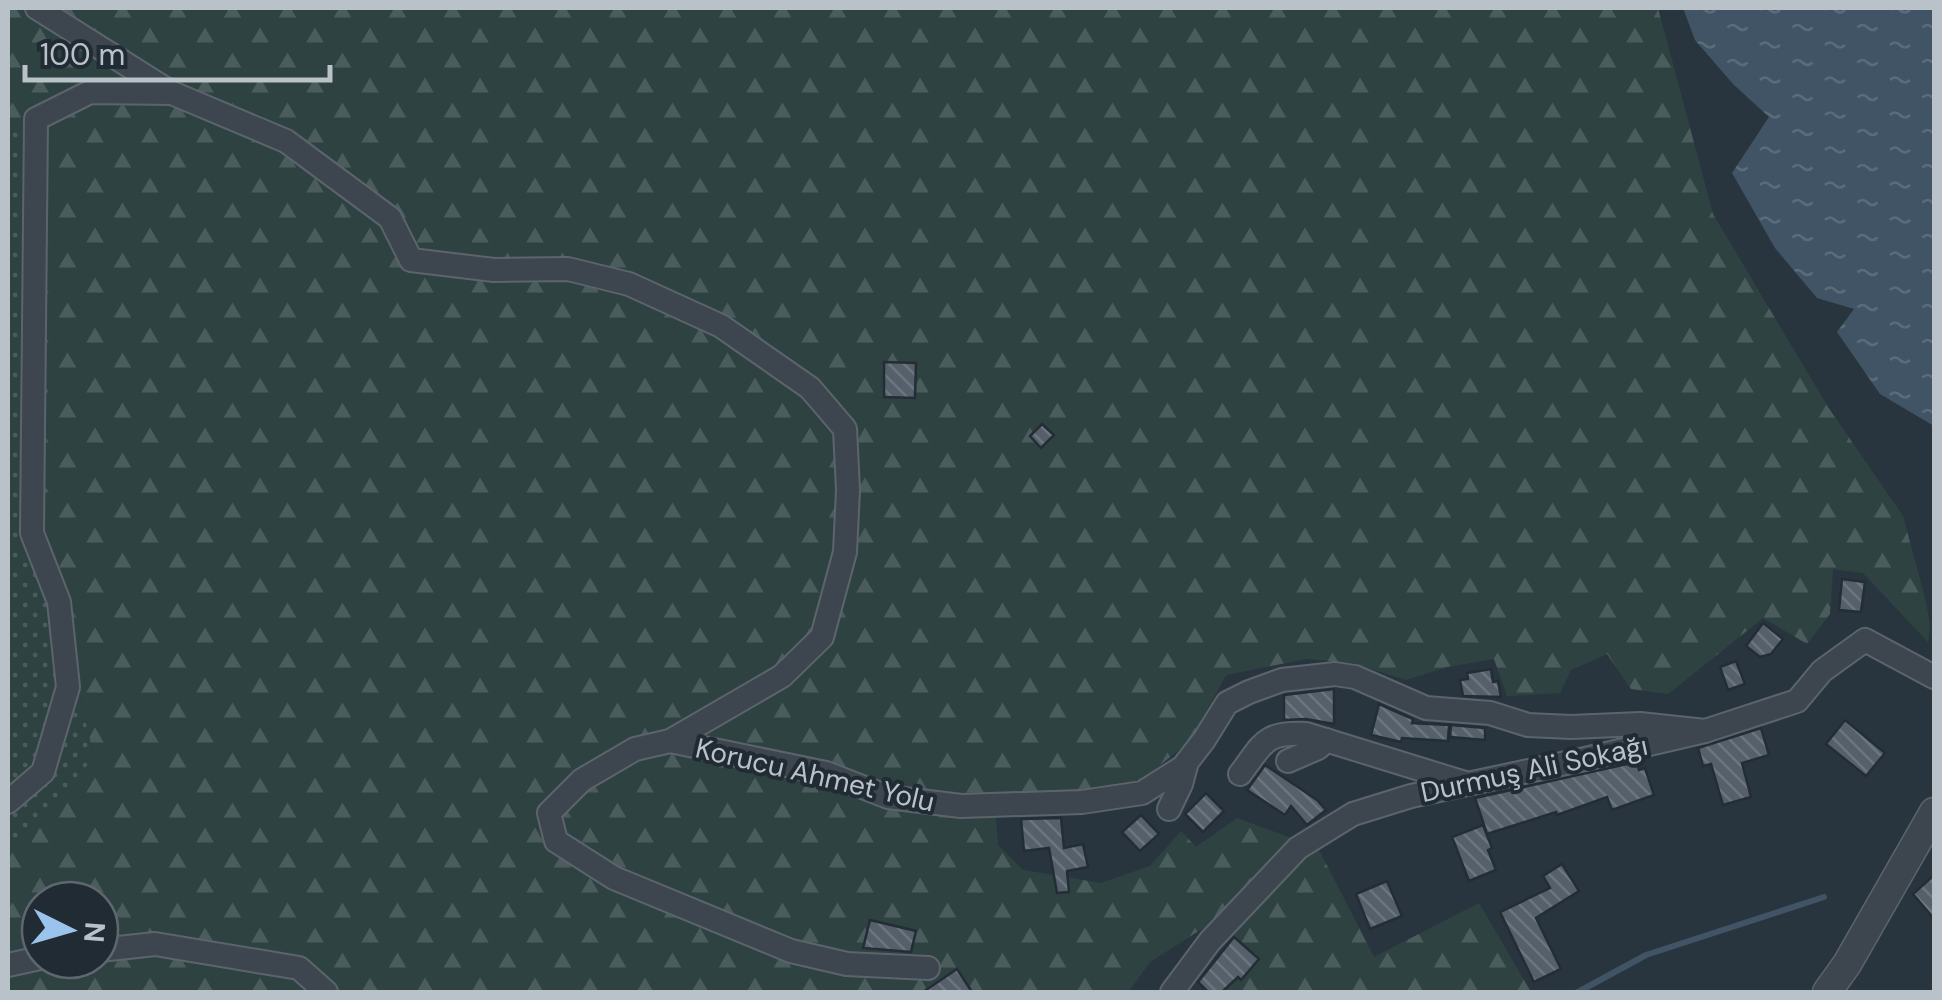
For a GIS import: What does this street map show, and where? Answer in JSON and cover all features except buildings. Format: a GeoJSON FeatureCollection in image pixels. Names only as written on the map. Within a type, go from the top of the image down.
{"type":"FeatureCollection","features":[{"type":"Feature","properties":{"kind":"street","name":"Korucu Ahmet Yolu"},"geometry":{"type":"LineString","coordinates":[[37,8],[172,94],[286,140],[390,218],[411,260],[494,270],[568,269],[630,284],[721,326],[810,388],[845,429],[848,490],[845,552],[822,636],[782,676],[670,741]]}},
{"type":"Feature","properties":{"kind":"street"},"geometry":{"type":"LineString","coordinates":[[8,802],[44,772],[68,687],[59,602],[32,533],[36,119],[90,92],[172,94]]}},
{"type":"Feature","properties":{"kind":"street","name":"Durmuş Ali Sokağı"},"geometry":{"type":"LineString","coordinates":[[1172,992],[1210,941],[1298,848],[1353,814],[1411,796],[1705,731],[1797,701],[1822,671],[1866,640],[1934,677]]}},
{"type":"Feature","properties":{"kind":"street","name":"Korucu Ahmet Yolu"},"geometry":{"type":"LineString","coordinates":[[670,741],[826,773],[888,797],[961,806],[1082,802],[1142,793],[1183,767],[1228,703],[1282,680],[1335,674],[1355,677],[1426,708],[1490,713],[1528,726],[1640,724],[1705,731]]}},
{"type":"Feature","properties":{"kind":"street"},"geometry":{"type":"LineString","coordinates":[[1240,774],[1267,739],[1282,733],[1306,734],[1468,784]]}},
{"type":"Feature","properties":{"kind":"street"},"geometry":{"type":"LineString","coordinates":[[1288,761],[1318,748],[1326,740]]}},
{"type":"Feature","properties":{"kind":"street"},"geometry":{"type":"LineString","coordinates":[[670,741],[635,749],[582,780],[549,813],[556,840],[614,878],[791,951],[847,964],[928,968]]}},
{"type":"Feature","properties":{"kind":"street"},"geometry":{"type":"LineString","coordinates":[[1169,809],[1187,762]]}},
{"type":"Feature","properties":{"kind":"street"},"geometry":{"type":"LineString","coordinates":[[1827,992],[1934,812]]}},
{"type":"Feature","properties":{"kind":"street"},"geometry":{"type":"LineString","coordinates":[[120,948],[155,944],[299,968],[326,992]]}},
{"type":"Feature","properties":{"kind":"green space"},"geometry":{"type":"Polygon","coordinates":[[[8,8],[1658,8],[1713,214],[1828,407],[1903,516],[1926,602],[1928,642],[1863,573],[1833,569],[1830,614],[1807,644],[1763,618],[1668,694],[1631,689],[1607,654],[1571,670],[1560,693],[1507,696],[1494,659],[1447,667],[1406,680],[1353,663],[1306,659],[1226,675],[1190,741],[1148,775],[1113,791],[994,796],[998,845],[1023,870],[1101,883],[1150,866],[1181,831],[1196,847],[1237,818],[1318,848],[1374,957],[1479,903],[1531,992],[1219,992],[1253,952],[1216,920],[1150,962],[1128,992],[8,992],[8,851],[94,758],[42,524],[45,148],[8,117],[8,8]]]}},
{"type":"Feature","properties":{"kind":"green space"},"geometry":{"type":"Polygon","coordinates":[[[8,117],[45,148],[42,524],[94,759],[8,851],[8,117]]]}},
{"type":"Feature","properties":{"kind":"water"},"geometry":{"type":"Polygon","coordinates":[[[1683,8],[1934,8],[1934,426],[1880,394],[1837,332],[1854,309],[1817,298],[1775,248],[1732,173],[1769,117],[1733,84],[1695,40],[1683,8]]]}},
{"type":"Feature","properties":{"kind":"waterway"},"geometry":{"type":"LineString","coordinates":[[1578,992],[1646,955],[1824,897]]}}]}
